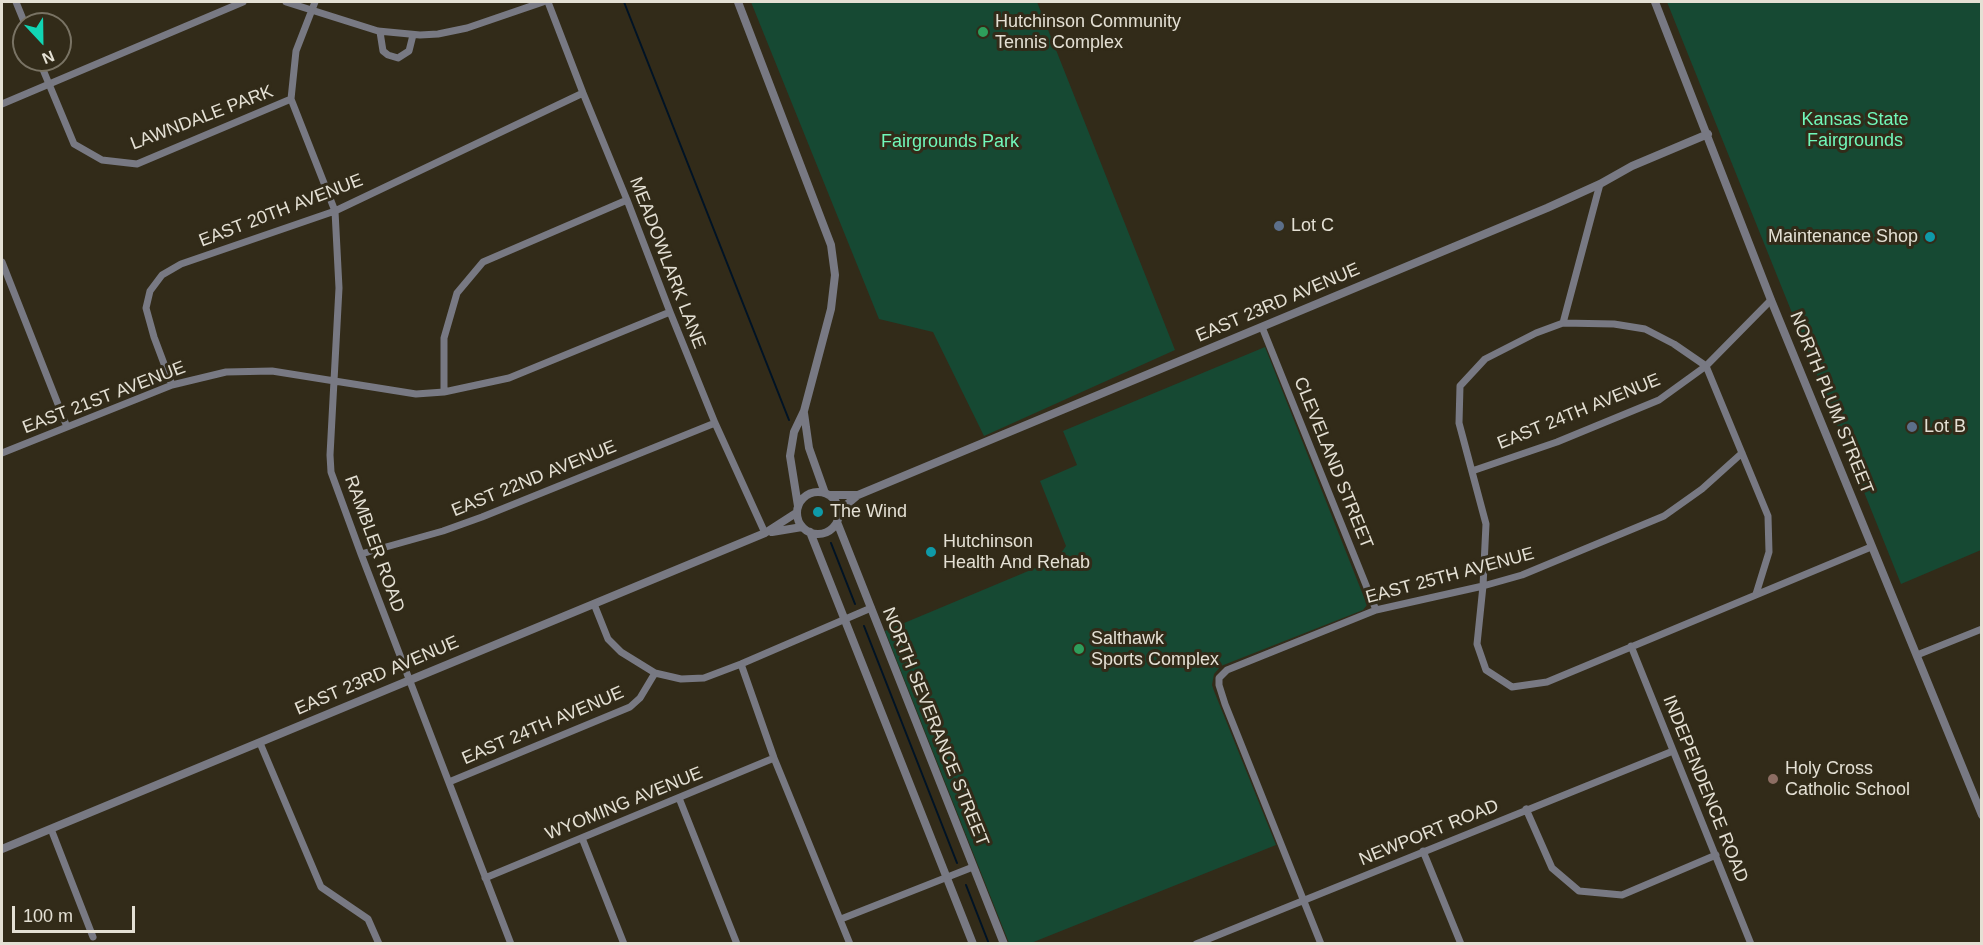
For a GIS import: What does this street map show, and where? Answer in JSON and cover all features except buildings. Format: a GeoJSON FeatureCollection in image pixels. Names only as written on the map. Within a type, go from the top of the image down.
{"type":"FeatureCollection","features":[{"type":"Feature","properties":{"kind":"street"},"geometry":{"type":"LineString","coordinates":[[2,104],[243,2]]}},
{"type":"Feature","properties":{"kind":"street"},"geometry":{"type":"LineString","coordinates":[[286,2],[380,32],[413,35],[438,34],[466,28],[543,2]]}},
{"type":"Feature","properties":{"kind":"street","name":"RAMBLER ROAD"},"geometry":{"type":"LineString","coordinates":[[315,2],[296,51],[291,99],[335,211],[339,288],[330,455],[332,472],[361,554],[511,944]]}},
{"type":"Feature","properties":{"kind":"street","name":"MEADOWLARK LANE"},"geometry":{"type":"LineString","coordinates":[[548,2],[715,423],[765,533]]}},
{"type":"Feature","properties":{"kind":"street"},"geometry":{"type":"LineString","coordinates":[[738,2],[831,245],[835,275],[831,309],[804,411],[794,432],[790,456],[797,510],[802,527],[816,534],[828,531],[837,522],[839,511],[836,502],[827,494],[820,492],[809,494],[804,497],[797,510]]}},
{"type":"Feature","properties":{"kind":"street","name":"NORTH PLUM STREET"},"geometry":{"type":"LineString","coordinates":[[1655,2],[1771,300],[1982,815]]}},
{"type":"Feature","properties":{"kind":"street"},"geometry":{"type":"LineString","coordinates":[[380,32],[383,51],[398,58],[409,51],[413,35]]}},
{"type":"Feature","properties":{"kind":"street","name":"LAWNDALE PARK"},"geometry":{"type":"LineString","coordinates":[[44,72],[74,144],[102,160],[137,164],[291,99]]}},
{"type":"Feature","properties":{"kind":"street","name":"EAST 20TH AVENUE"},"geometry":{"type":"LineString","coordinates":[[172,385],[146,308],[150,291],[162,275],[182,264],[335,211],[583,93]]}},
{"type":"Feature","properties":{"kind":"street","name":"EAST 23RD AVENUE"},"geometry":{"type":"LineString","coordinates":[[839,511],[858,495],[1547,208],[1600,184],[1632,166],[1708,134]]}},
{"type":"Feature","properties":{"kind":"street"},"geometry":{"type":"LineString","coordinates":[[1563,322],[1600,184]]}},
{"type":"Feature","properties":{"kind":"street"},"geometry":{"type":"LineString","coordinates":[[444,392],[444,338],[457,293],[483,262],[627,200]]}},
{"type":"Feature","properties":{"kind":"street"},"geometry":{"type":"LineString","coordinates":[[2,262],[67,427]]}},
{"type":"Feature","properties":{"kind":"street","name":"EAST 24TH AVENUE"},"geometry":{"type":"LineString","coordinates":[[1472,471],[1557,442],[1659,400],[1706,366],[1771,300]]}},
{"type":"Feature","properties":{"kind":"street","name":"EAST 21ST AVENUE"},"geometry":{"type":"LineString","coordinates":[[2,453],[172,385],[226,372],[272,371],[416,394],[444,392],[509,378],[670,312]]}},
{"type":"Feature","properties":{"kind":"street"},"geometry":{"type":"LineString","coordinates":[[1756,594],[1768,552],[1768,516],[1706,366],[1674,344],[1645,329],[1614,324],[1563,322],[1485,359],[1460,386],[1459,423],[1486,524],[1477,644],[1486,670],[1512,687],[1547,682],[1872,547]]}},
{"type":"Feature","properties":{"kind":"street","name":"CLEVELAND STREET"},"geometry":{"type":"LineString","coordinates":[[1262,327],[1376,610]]}},
{"type":"Feature","properties":{"kind":"street"},"geometry":{"type":"LineString","coordinates":[[804,411],[809,448],[827,494]]}},
{"type":"Feature","properties":{"kind":"street","name":"EAST 22ND AVENUE"},"geometry":{"type":"LineString","coordinates":[[361,554],[443,531],[482,517],[715,423]]}},
{"type":"Feature","properties":{"kind":"street","name":"EAST 25TH AVENUE"},"geometry":{"type":"LineString","coordinates":[[1303,900],[1225,704],[1219,678],[1227,670],[1376,610],[1522,575],[1664,516],[1702,489],[1742,453]]}},
{"type":"Feature","properties":{"kind":"street","name":"EAST 23RD AVENUE"},"geometry":{"type":"LineString","coordinates":[[827,494],[858,495]]}},
{"type":"Feature","properties":{"kind":"street","name":"EAST 23RD AVENUE"},"geometry":{"type":"LineString","coordinates":[[765,533],[797,510]]}},
{"type":"Feature","properties":{"kind":"street","name":"NORTH SEVERANCE STREET"},"geometry":{"type":"LineString","coordinates":[[837,522],[1004,944]]}},
{"type":"Feature","properties":{"kind":"street","name":"EAST 23RD AVENUE"},"geometry":{"type":"LineString","coordinates":[[2,849],[765,533],[802,527]]}},
{"type":"Feature","properties":{"kind":"street"},"geometry":{"type":"LineString","coordinates":[[810,532],[973,944]]}},
{"type":"Feature","properties":{"kind":"street"},"geometry":{"type":"LineString","coordinates":[[594,603],[608,639],[621,652],[655,673],[671,678],[691,679],[704,678],[741,664],[871,609]]}},
{"type":"Feature","properties":{"kind":"street"},"geometry":{"type":"LineString","coordinates":[[1917,655],[1982,629]]}},
{"type":"Feature","properties":{"kind":"street","name":"INDEPENDENCE ROAD"},"geometry":{"type":"LineString","coordinates":[[1631,646],[1751,944]]}},
{"type":"Feature","properties":{"kind":"street"},"geometry":{"type":"LineString","coordinates":[[741,664],[774,758],[850,944]]}},
{"type":"Feature","properties":{"kind":"street","name":"EAST 24TH AVENUE"},"geometry":{"type":"LineString","coordinates":[[449,782],[630,707],[640,698],[655,673]]}},
{"type":"Feature","properties":{"kind":"street"},"geometry":{"type":"LineString","coordinates":[[260,743],[321,887],[368,920],[379,944]]}},
{"type":"Feature","properties":{"kind":"street","name":"NEWPORT ROAD"},"geometry":{"type":"LineString","coordinates":[[1196,944],[1673,750]]}},
{"type":"Feature","properties":{"kind":"street","name":"WYOMING AVENUE"},"geometry":{"type":"LineString","coordinates":[[485,878],[774,758]]}},
{"type":"Feature","properties":{"kind":"street"},"geometry":{"type":"LineString","coordinates":[[680,798],[737,944]]}},
{"type":"Feature","properties":{"kind":"street"},"geometry":{"type":"LineString","coordinates":[[1526,809],[1552,868],[1579,891],[1622,895],[1716,855]]}},
{"type":"Feature","properties":{"kind":"street"},"geometry":{"type":"LineString","coordinates":[[51,829],[93,937]]}},
{"type":"Feature","properties":{"kind":"street"},"geometry":{"type":"LineString","coordinates":[[582,838],[624,944]]}},
{"type":"Feature","properties":{"kind":"street"},"geometry":{"type":"LineString","coordinates":[[1423,851],[1461,944]]}},
{"type":"Feature","properties":{"kind":"street"},"geometry":{"type":"LineString","coordinates":[[841,920],[974,867]]}},
{"type":"Feature","properties":{"kind":"street"},"geometry":{"type":"LineString","coordinates":[[1303,900],[1321,944]]}},
{"type":"Feature","properties":{"kind":"green space","name":"Fairgrounds Park"},"geometry":{"type":"Polygon","coordinates":[[[751,2],[1037,2],[1175,350],[984,436],[933,332],[879,319],[751,2]]]}},
{"type":"Feature","properties":{"kind":"green space","name":"Kansas State Fairgrounds"},"geometry":{"type":"Polygon","coordinates":[[[1667,2],[1981,2],[1981,550],[1901,584],[1667,2]]]}},
{"type":"Feature","properties":{"kind":"green space","name":"Salthawk Sports Complex"},"geometry":{"type":"Polygon","coordinates":[[[1265,347],[1367,605],[1363,610],[1221,666],[1214,674],[1212,685],[1214,691],[1276,845],[1031,943],[1009,943],[885,631],[1057,559],[1066,546],[1040,481],[1077,465],[1063,431],[1265,347]]]}},
{"type":"Feature","properties":{"kind":"waterway"},"geometry":{"type":"LineString","coordinates":[[624,2],[789,420]]}},
{"type":"Feature","properties":{"kind":"waterway"},"geometry":{"type":"LineString","coordinates":[[831,543],[855,604]]}},
{"type":"Feature","properties":{"kind":"waterway"},"geometry":{"type":"LineString","coordinates":[[864,626],[957,863]]}},
{"type":"Feature","properties":{"kind":"waterway"},"geometry":{"type":"LineString","coordinates":[[966,885],[989,944]]}},
{"type":"Feature","properties":{"kind":"place","name":"Hutchinson Community Tennis Complex"},"geometry":{"type":"Point","coordinates":[983,32]}},
{"type":"Feature","properties":{"kind":"place","name":"Lot C"},"geometry":{"type":"Point","coordinates":[1279,226]}},
{"type":"Feature","properties":{"kind":"place","name":"Maintenance Shop"},"geometry":{"type":"Point","coordinates":[1930,237]}},
{"type":"Feature","properties":{"kind":"place","name":"Lot B"},"geometry":{"type":"Point","coordinates":[1912,427]}},
{"type":"Feature","properties":{"kind":"place","name":"The Wind"},"geometry":{"type":"Point","coordinates":[818,512]}},
{"type":"Feature","properties":{"kind":"place","name":"Hutchinson Health And Rehab"},"geometry":{"type":"Point","coordinates":[931,552]}},
{"type":"Feature","properties":{"kind":"place","name":"Salthawk Sports Complex"},"geometry":{"type":"Point","coordinates":[1079,649]}},
{"type":"Feature","properties":{"kind":"place","name":"Holy Cross Catholic School"},"geometry":{"type":"Point","coordinates":[1773,779]}}]}
